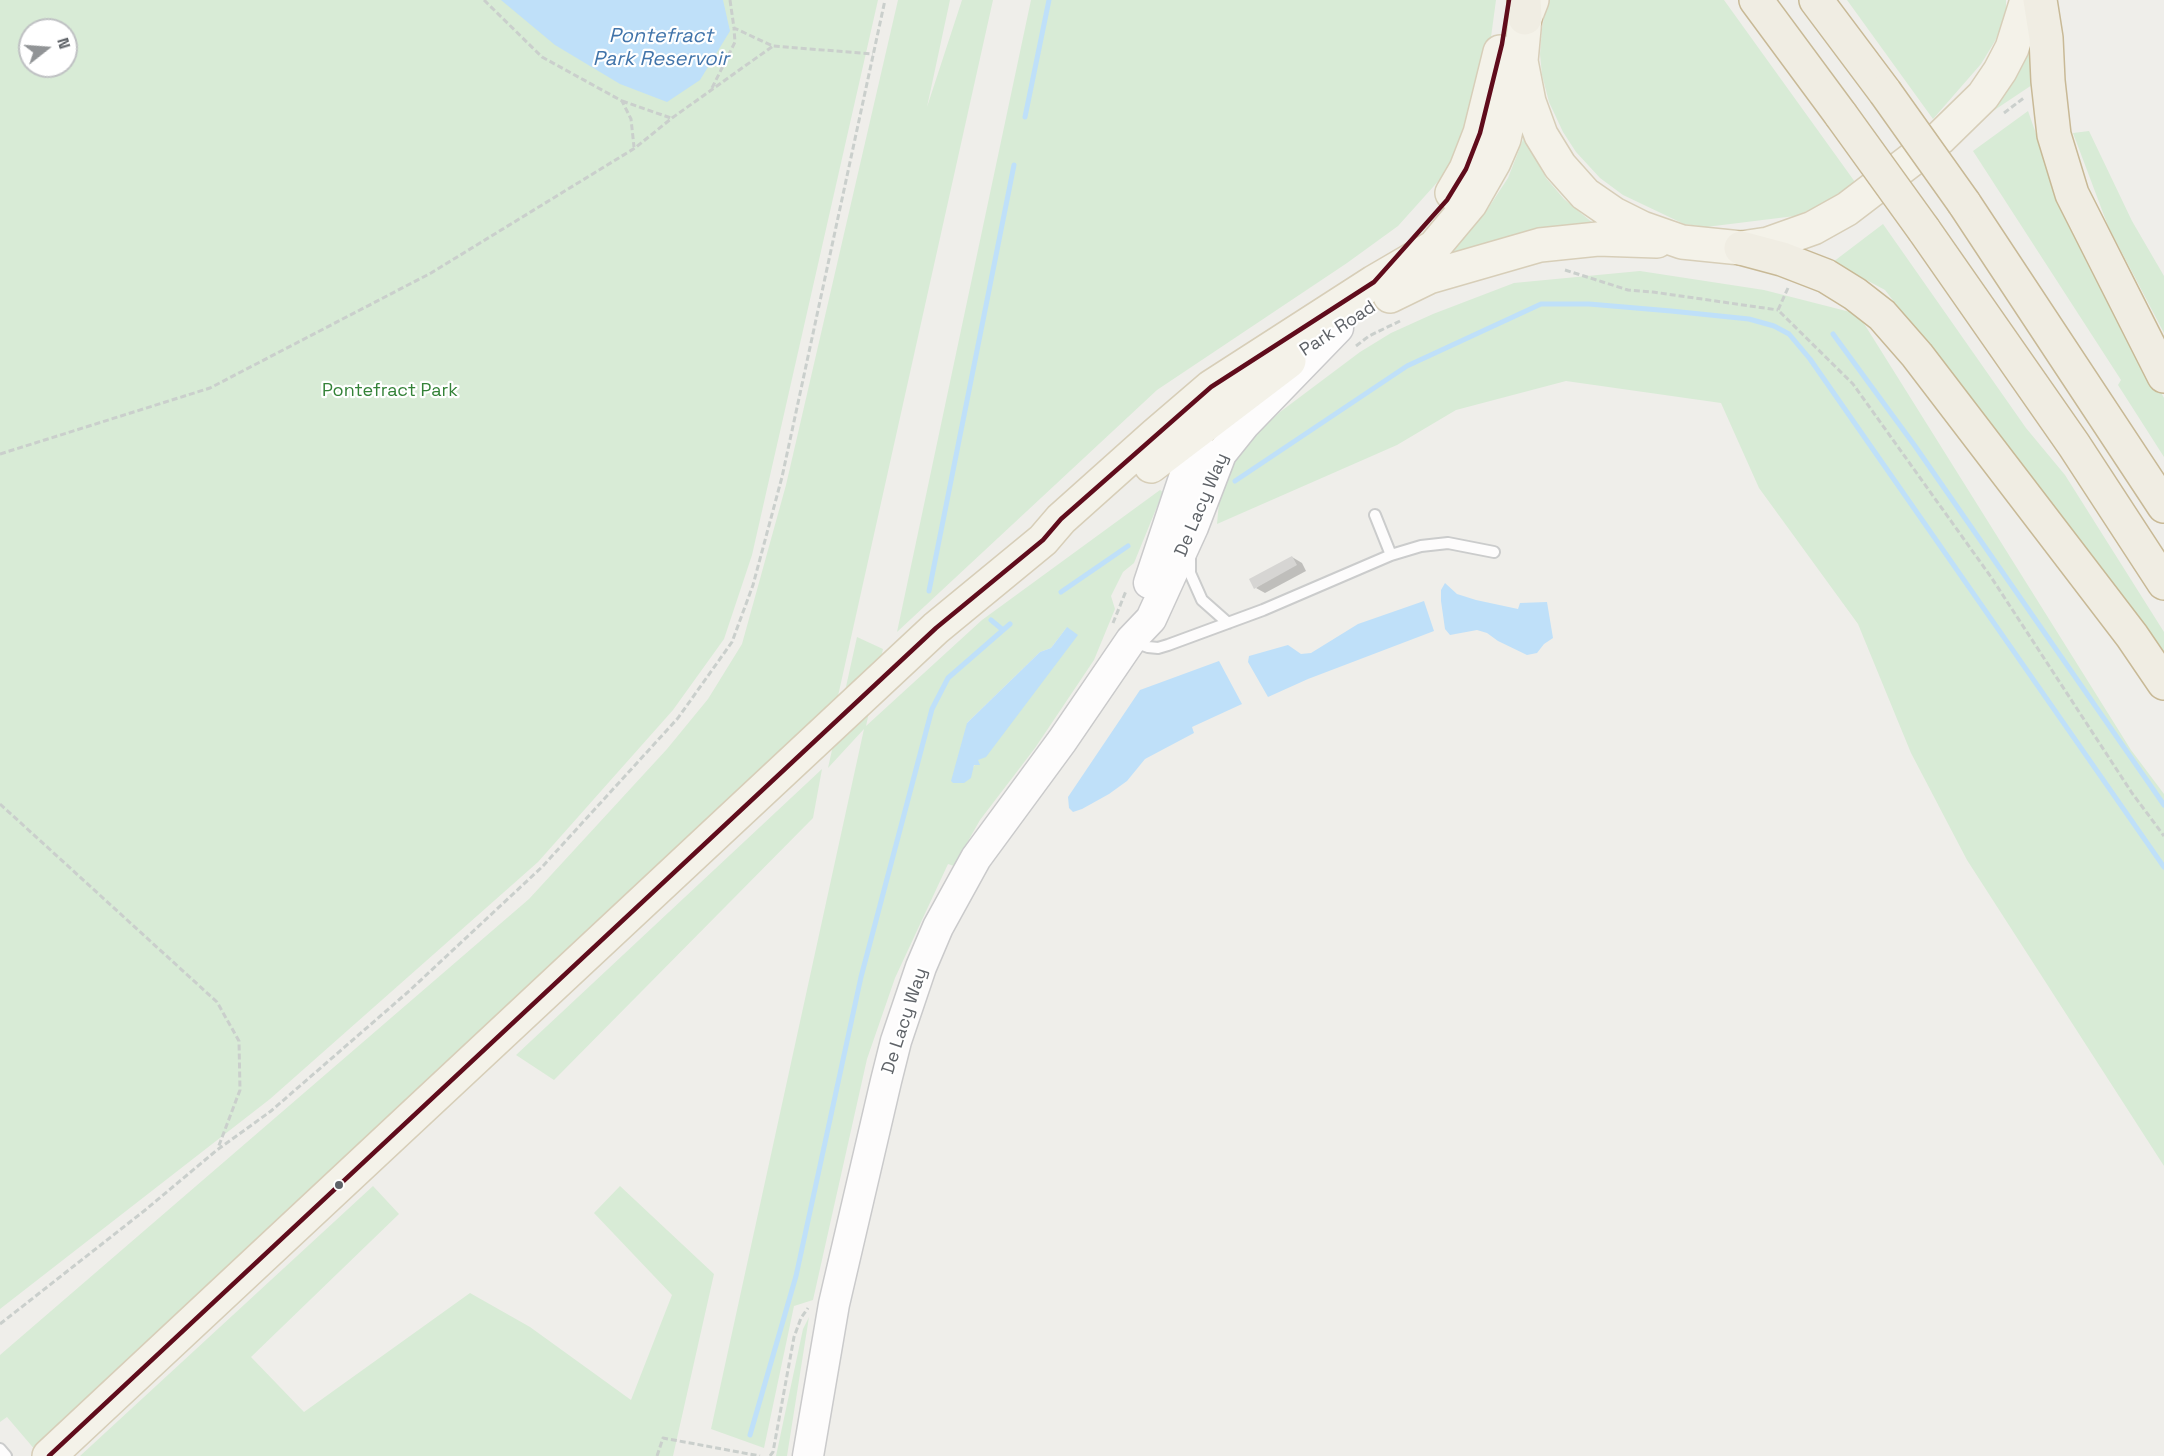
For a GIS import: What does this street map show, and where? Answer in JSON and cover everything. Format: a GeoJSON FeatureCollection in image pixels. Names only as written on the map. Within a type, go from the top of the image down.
{"type":"FeatureCollection","features":[{"type":"Feature","properties":{"kind":"highway"},"geometry":{"type":"LineString","coordinates":[[1756,0],[1924,230],[2074,445],[2164,583]]}},
{"type":"Feature","properties":{"kind":"highway"},"geometry":{"type":"LineString","coordinates":[[1816,0],[1964,203],[2164,506]]}},
{"type":"Feature","properties":{"kind":"highway"},"geometry":{"type":"LineString","coordinates":[[2040,0],[2046,38],[2054,135],[2072,194],[2164,376]]}},
{"type":"Feature","properties":{"kind":"highway"},"geometry":{"type":"LineString","coordinates":[[1741,248],[1782,259],[1826,276],[1855,294],[1882,315],[1931,374],[2132,636],[2164,683]]}},
{"type":"Feature","properties":{"kind":"main road"},"geometry":{"type":"LineString","coordinates":[[1523,4],[1521,61],[1528,102],[1541,135],[1560,166],[1585,194],[1614,214],[1642,228],[1682,242],[1741,248],[1768,244],[1813,228],[1847,209],[1940,138],[1983,96],[2000,72],[2012,48],[2027,0]]}},
{"type":"Feature","properties":{"kind":"main road"},"geometry":{"type":"LineString","coordinates":[[1372,294],[1447,200],[1466,169],[1480,133],[1494,77],[1523,4]]}},
{"type":"Feature","properties":{"kind":"main road","name":"Park Road"},"geometry":{"type":"LineString","coordinates":[[49,1456],[936,628],[1043,540],[1061,519],[1211,387],[1372,294],[1434,248],[1470,204],[1494,162],[1504,139],[1521,61]]}},
{"type":"Feature","properties":{"kind":"main road","name":"Park Road"},"geometry":{"type":"LineString","coordinates":[[1043,540],[1066,530],[1294,356],[1344,338],[1372,294],[1540,245],[1598,239],[1682,242]]}},
{"type":"Feature","properties":{"kind":"street","name":"De Lacy Way"},"geometry":{"type":"LineString","coordinates":[[808,1456],[834,1304],[896,1041],[921,967],[938,927],[976,858],[1062,741],[1131,640],[1151,619],[1192,527],[1221,454],[1245,424],[1344,338]]}},
{"type":"Feature","properties":{"kind":"street","name":"De Lacy Way"},"geometry":{"type":"LineString","coordinates":[[1131,640],[1203,426],[1211,387]]}},
{"type":"Feature","properties":{"kind":"lane"},"geometry":{"type":"LineString","coordinates":[[1375,515],[1391,555]]}},
{"type":"Feature","properties":{"kind":"lane"},"geometry":{"type":"LineString","coordinates":[[1192,527],[1190,573],[1202,600],[1228,622]]}},
{"type":"Feature","properties":{"kind":"lane"},"geometry":{"type":"LineString","coordinates":[[1131,640],[1148,648],[1158,648],[1263,610],[1391,555],[1421,546],[1448,543],[1494,552]]}},
{"type":"Feature","properties":{"kind":"lane"},"geometry":{"type":"LineString","coordinates":[[0,1449],[6,1456]]}},
{"type":"Feature","properties":{"kind":"path"},"geometry":{"type":"LineString","coordinates":[[484,0],[542,57],[622,101],[672,118]]}},
{"type":"Feature","properties":{"kind":"path"},"geometry":{"type":"LineString","coordinates":[[711,90],[735,42],[730,0]]}},
{"type":"Feature","properties":{"kind":"path"},"geometry":{"type":"LineString","coordinates":[[0,1324],[144,1211],[217,1150],[271,1111],[408,992],[542,867],[678,718],[732,642],[753,585],[782,477],[885,0]]}},
{"type":"Feature","properties":{"kind":"path"},"geometry":{"type":"LineString","coordinates":[[734,28],[773,46],[873,54]]}},
{"type":"Feature","properties":{"kind":"path"},"geometry":{"type":"LineString","coordinates":[[0,454],[210,388],[431,273],[634,148],[773,46]]}},
{"type":"Feature","properties":{"kind":"path"},"geometry":{"type":"LineString","coordinates":[[622,101],[631,119],[634,148]]}},
{"type":"Feature","properties":{"kind":"path"},"geometry":{"type":"LineString","coordinates":[[1566,270],[1628,290],[1778,310],[1853,384],[1991,577],[2132,793],[2164,836]]}},
{"type":"Feature","properties":{"kind":"path"},"geometry":{"type":"LineString","coordinates":[[1778,310],[1792,278]]}},
{"type":"Feature","properties":{"kind":"path"},"geometry":{"type":"LineString","coordinates":[[1344,338],[1370,336],[1400,321]]}},
{"type":"Feature","properties":{"kind":"path"},"geometry":{"type":"LineString","coordinates":[[0,804],[217,1002],[239,1041],[240,1090],[217,1150]]}},
{"type":"Feature","properties":{"kind":"path"},"geometry":{"type":"LineString","coordinates":[[770,1456],[773,1452],[794,1337],[801,1318],[807,1308],[834,1304]]}},
{"type":"Feature","properties":{"kind":"path"},"geometry":{"type":"LineString","coordinates":[[657,1456],[663,1437],[760,1456]]}},
{"type":"Feature","properties":{"kind":"green space","name":"Pontefract Park"},"geometry":{"type":"Polygon","coordinates":[[[0,0],[878,0],[752,555],[724,639],[673,710],[538,862],[270,1099],[0,1309],[0,0]]]}},
{"type":"Feature","properties":{"kind":"green space"},"geometry":{"type":"Polygon","coordinates":[[[898,0],[950,0],[927,107],[962,0],[993,0],[836,705],[36,1451],[7,1417],[0,1422],[0,1355],[529,899],[667,749],[708,699],[742,644],[786,485],[898,0]]]}},
{"type":"Feature","properties":{"kind":"green space"},"geometry":{"type":"Polygon","coordinates":[[[1031,0],[1496,0],[1482,104],[1442,177],[1398,226],[1347,263],[1157,390],[897,632],[1031,0]]]}},
{"type":"Feature","properties":{"kind":"green space"},"geometry":{"type":"Polygon","coordinates":[[[1547,0],[1724,0],[1855,182],[1820,206],[1795,216],[1706,227],[1684,224],[1623,195],[1600,178],[1576,152],[1563,132],[1549,102],[1542,75],[1540,54],[1547,0]]]}},
{"type":"Feature","properties":{"kind":"green space"},"geometry":{"type":"Polygon","coordinates":[[[1847,0],[2006,0],[2006,16],[1981,64],[1933,119],[1847,0]]]}},
{"type":"Feature","properties":{"kind":"green space"},"geometry":{"type":"Polygon","coordinates":[[[2029,36],[2038,81],[1966,129],[2029,36]]]}},
{"type":"Feature","properties":{"kind":"green space"},"geometry":{"type":"Polygon","coordinates":[[[2028,111],[2058,196],[2087,263],[2137,357],[2140,352],[2164,398],[2164,457],[2118,385],[2121,380],[1973,151],[2028,111]]]}},
{"type":"Feature","properties":{"kind":"green space"},"geometry":{"type":"Polygon","coordinates":[[[2089,131],[2132,221],[2164,276],[2164,333],[2108,226],[2073,133],[2089,131]]]}},
{"type":"Feature","properties":{"kind":"green space"},"geometry":{"type":"Polygon","coordinates":[[[1524,137],[1546,178],[1564,199],[1600,229],[1444,260],[1485,213],[1508,178],[1524,137]]]}},
{"type":"Feature","properties":{"kind":"green space"},"geometry":{"type":"Polygon","coordinates":[[[1883,224],[2026,428],[2065,475],[2164,632],[2164,663],[2080,541],[1885,290],[1833,262],[1883,224]]]}},
{"type":"Feature","properties":{"kind":"green space"},"geometry":{"type":"Polygon","coordinates":[[[1640,271],[1764,290],[1858,314],[2131,750],[2164,794],[2164,1166],[1967,860],[1911,753],[1858,624],[1759,488],[1721,403],[1566,381],[1456,410],[1397,445],[1217,524],[1219,502],[1240,448],[1280,412],[1360,352],[1391,333],[1514,283],[1640,271]]]}},
{"type":"Feature","properties":{"kind":"green space"},"geometry":{"type":"Polygon","coordinates":[[[1160,490],[1163,492],[1134,563],[1123,572],[1111,596],[1115,609],[1094,660],[1035,748],[980,820],[954,866],[948,864],[895,978],[867,1059],[813,1300],[794,1306],[764,1448],[711,1429],[864,729],[828,768],[857,637],[883,649],[866,726],[982,620],[1160,490]],[[1067,627],[1051,648],[1040,652],[967,723],[972,769],[1067,627]]]}},
{"type":"Feature","properties":{"kind":"green space"},"geometry":{"type":"Polygon","coordinates":[[[822,769],[813,818],[554,1080],[516,1055],[822,769]]]}},
{"type":"Feature","properties":{"kind":"green space"},"geometry":{"type":"Polygon","coordinates":[[[373,1186],[399,1214],[251,1357],[304,1412],[470,1293],[530,1327],[631,1400],[672,1295],[594,1213],[620,1186],[714,1274],[673,1456],[80,1456],[373,1186]]]}},
{"type":"Feature","properties":{"kind":"green space"},"geometry":{"type":"Polygon","coordinates":[[[809,1317],[787,1456],[776,1456],[803,1329],[809,1317]]]}},
{"type":"Feature","properties":{"kind":"water","name":"Pontefract Park Reservoir"},"geometry":{"type":"Polygon","coordinates":[[[501,0],[723,0],[730,31],[700,80],[667,102],[620,84],[555,45],[501,0]]]}},
{"type":"Feature","properties":{"kind":"water"},"geometry":{"type":"Polygon","coordinates":[[[1445,583],[1457,594],[1518,609],[1520,603],[1547,602],[1553,638],[1537,653],[1527,655],[1477,630],[1450,635],[1445,629],[1441,601],[1441,590],[1445,583]]]}},
{"type":"Feature","properties":{"kind":"water"},"geometry":{"type":"Polygon","coordinates":[[[1424,601],[1434,631],[1308,679],[1268,697],[1248,662],[1249,656],[1288,645],[1301,654],[1311,653],[1358,624],[1424,601]]]}},
{"type":"Feature","properties":{"kind":"water"},"geometry":{"type":"Polygon","coordinates":[[[1067,627],[1078,635],[986,757],[978,760],[980,765],[974,765],[971,778],[964,783],[953,783],[951,781],[967,723],[1040,652],[1051,648],[1067,627]]]}},
{"type":"Feature","properties":{"kind":"water"},"geometry":{"type":"Polygon","coordinates":[[[1219,661],[1242,704],[1192,727],[1194,733],[1145,759],[1127,781],[1109,794],[1073,812],[1069,808],[1068,797],[1140,690],[1219,661]]]}},
{"type":"Feature","properties":{"kind":"building"},"geometry":{"type":"Polygon","coordinates":[[[1292,556],[1297,565],[1254,589],[1249,579],[1292,556]]]}},
{"type":"Feature","properties":{"kind":"waterway"},"geometry":{"type":"LineString","coordinates":[[1025,117],[1049,0]]}},
{"type":"Feature","properties":{"kind":"waterway"},"geometry":{"type":"LineString","coordinates":[[929,591],[1014,165]]}},
{"type":"Feature","properties":{"kind":"waterway"},"geometry":{"type":"LineString","coordinates":[[1235,481],[1407,366],[1541,304],[1589,304],[1671,311],[1749,319],[1774,326],[1789,334],[1810,359],[2164,867]]}},
{"type":"Feature","properties":{"kind":"waterway"},"geometry":{"type":"LineString","coordinates":[[1833,334],[1915,446],[2164,805]]}},
{"type":"Feature","properties":{"kind":"waterway"},"geometry":{"type":"LineString","coordinates":[[1061,592],[1128,546]]}},
{"type":"Feature","properties":{"kind":"waterway"},"geometry":{"type":"LineString","coordinates":[[991,620],[1003,630]]}},
{"type":"Feature","properties":{"kind":"waterway"},"geometry":{"type":"LineString","coordinates":[[750,1435],[796,1276],[861,977],[932,709],[948,678],[1010,624]]}},
{"type":"Feature","properties":{"kind":"transit line"},"geometry":{"type":"LineString","coordinates":[[49,1456],[936,628],[1043,540],[1061,519],[1211,387],[1374,282],[1447,200],[1466,169],[1480,133],[1502,44],[1509,0]]}}]}
